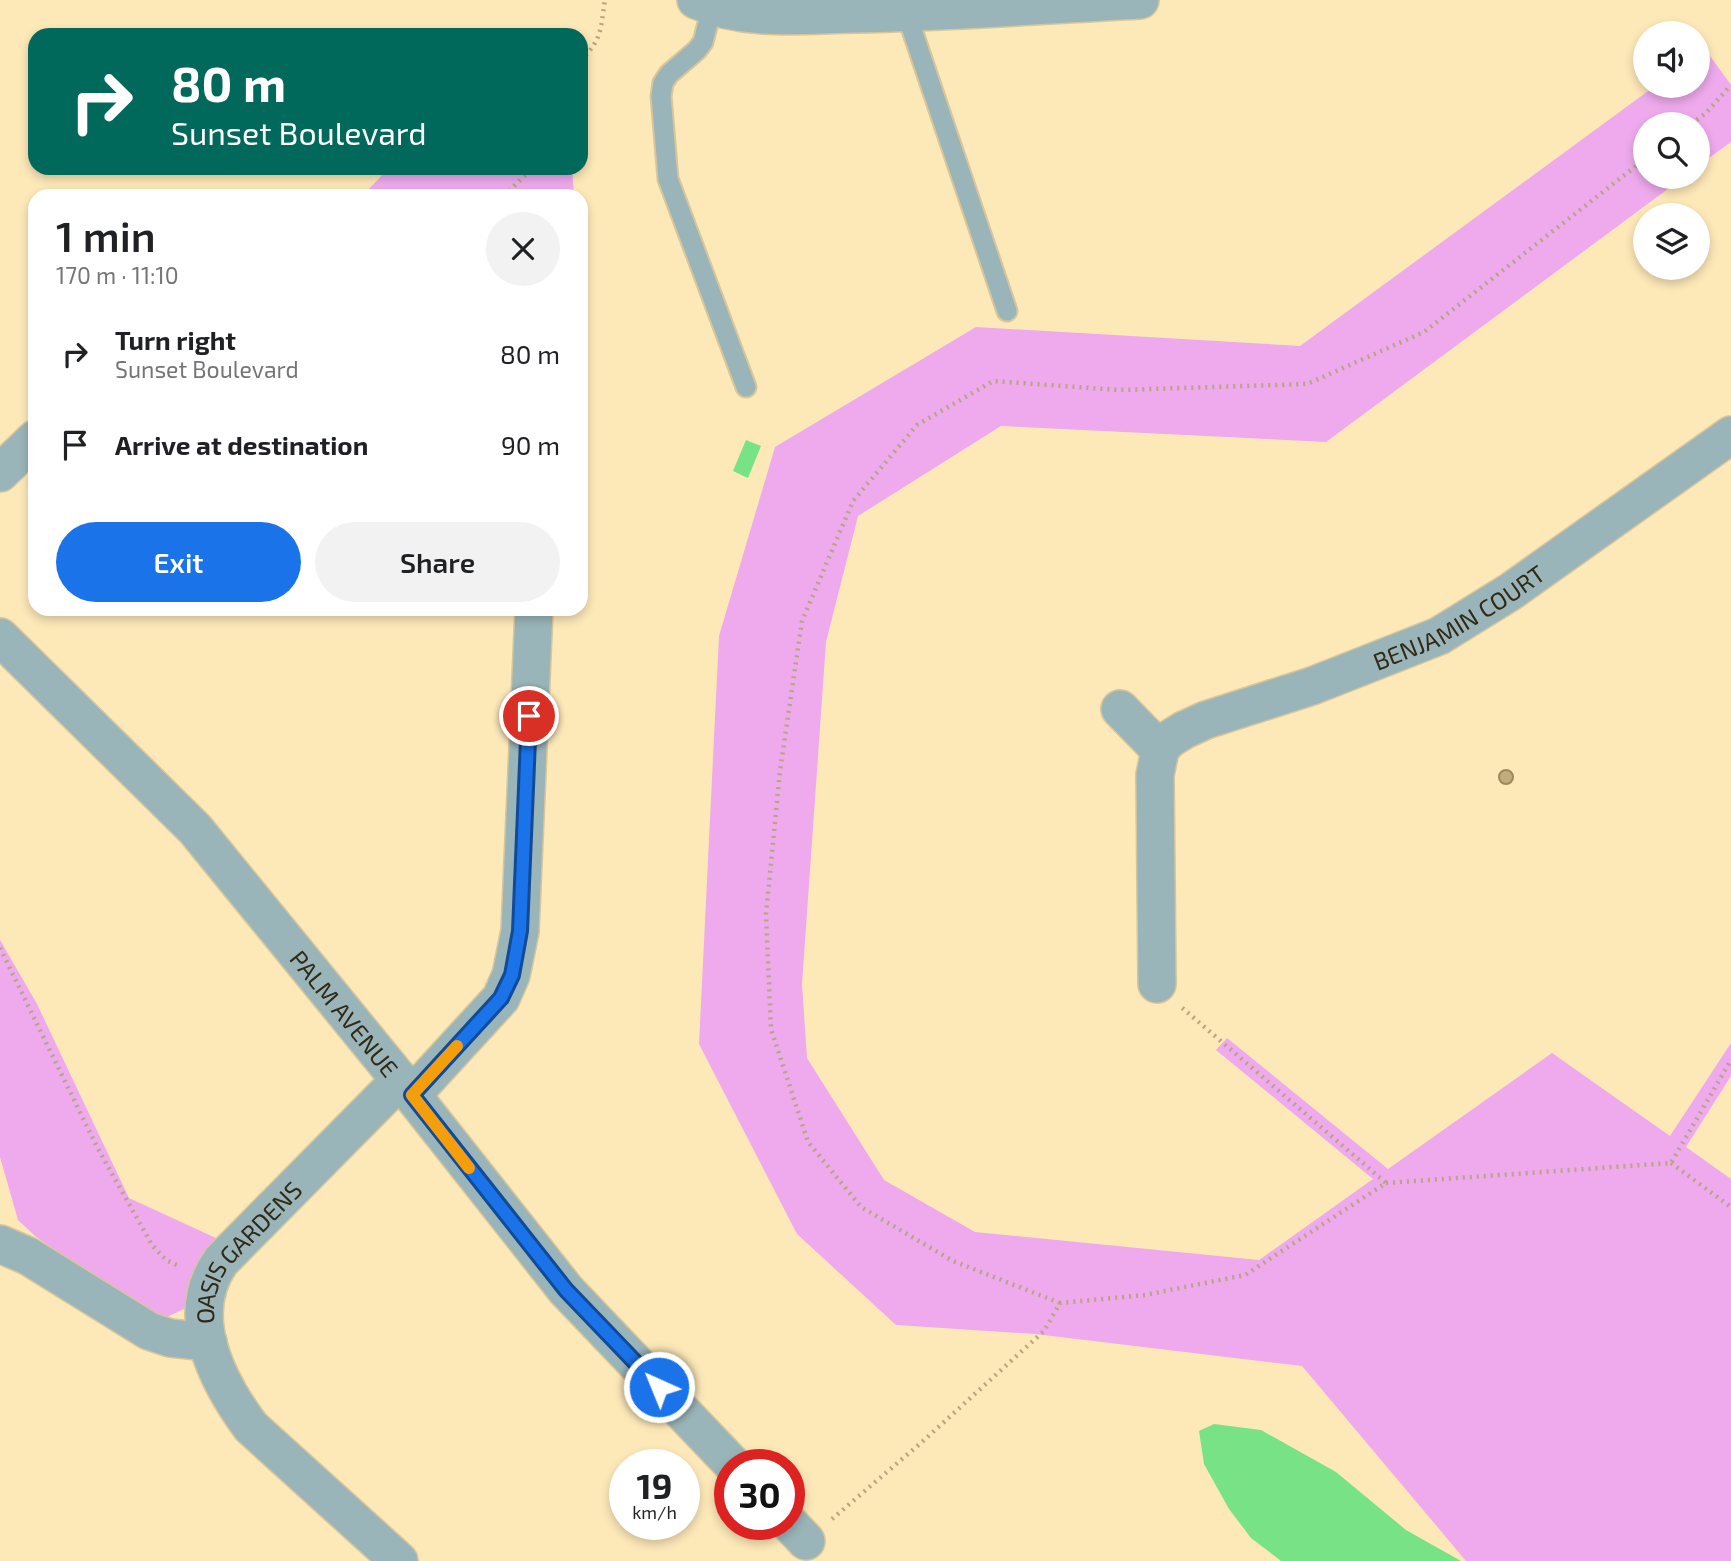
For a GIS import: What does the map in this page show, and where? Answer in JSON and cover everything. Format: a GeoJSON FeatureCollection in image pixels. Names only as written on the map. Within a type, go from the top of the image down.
{"type":"FeatureCollection","features":[{"type":"Feature","properties":{"kind":"street"},"geometry":{"type":"LineString","coordinates":[[704,3],[734,13],[758,15],[906,12],[991,4],[1140,0]]}},
{"type":"Feature","properties":{"kind":"street","name":"BENJAMIN COURT"},"geometry":{"type":"LineString","coordinates":[[1160,750],[1168,740],[1206,720],[1312,685],[1439,636],[1521,585],[1731,435]]}},
{"type":"Feature","properties":{"kind":"street"},"geometry":{"type":"LineString","coordinates":[[0,473],[28,446]]}},
{"type":"Feature","properties":{"kind":"street","name":"OASIS GARDENS"},"geometry":{"type":"LineString","coordinates":[[399,1561],[280,1455],[233,1404],[220,1381],[208,1342],[203,1320],[204,1296],[210,1275],[220,1261],[501,998],[512,975],[520,931],[534,616]]}},
{"type":"Feature","properties":{"kind":"street","name":"PALM AVENUE"},"geometry":{"type":"LineString","coordinates":[[0,637],[195,830],[406,1087],[566,1290],[718,1449]]}},
{"type":"Feature","properties":{"kind":"street"},"geometry":{"type":"LineString","coordinates":[[1120,709],[1160,750],[1155,775],[1157,984]]}},
{"type":"Feature","properties":{"kind":"street"},"geometry":{"type":"LineString","coordinates":[[0,1244],[28,1256],[149,1331],[170,1338],[208,1342]]}},
{"type":"Feature","properties":{"kind":"lane"},"geometry":{"type":"LineString","coordinates":[[704,3],[703,42],[663,83],[661,96],[668,179],[746,387]]}},
{"type":"Feature","properties":{"kind":"lane"},"geometry":{"type":"LineString","coordinates":[[906,12],[1007,311]]}},
{"type":"Feature","properties":{"kind":"path"},"geometry":{"type":"LineString","coordinates":[[588,53],[600,35],[605,0]]}},
{"type":"Feature","properties":{"kind":"path"},"geometry":{"type":"LineString","coordinates":[[1707,112],[1731,85]]}},
{"type":"Feature","properties":{"kind":"path"},"geometry":{"type":"LineString","coordinates":[[1633,168],[1424,331],[1307,384],[1119,390],[993,381],[917,425],[853,501],[802,621],[780,771],[765,914],[771,1029],[808,1142],[861,1207],[953,1261],[1060,1303],[1145,1294],[1245,1275],[1386,1183],[1671,1163],[1731,1206]]}},
{"type":"Feature","properties":{"kind":"path"},"geometry":{"type":"LineString","coordinates":[[511,189],[526,175]]}},
{"type":"Feature","properties":{"kind":"path"},"geometry":{"type":"LineString","coordinates":[[0,948],[97,1147],[152,1245],[166,1260],[210,1275]]}},
{"type":"Feature","properties":{"kind":"path"},"geometry":{"type":"LineString","coordinates":[[1157,984],[1203,1027],[1386,1183]]}},
{"type":"Feature","properties":{"kind":"path"},"geometry":{"type":"LineString","coordinates":[[1671,1163],[1731,1060]]}},
{"type":"Feature","properties":{"kind":"path"},"geometry":{"type":"LineString","coordinates":[[805,1526],[1005,1367],[1044,1331],[1060,1303]]}},
{"type":"Feature","properties":{"kind":"shaded area"},"geometry":{"type":"Polygon","coordinates":[[[1710,56],[1731,85],[1731,142],[1710,157],[1710,112],[1633,112],[1633,189],[1668,189],[1649,203],[1633,203],[1633,215],[1326,442],[1001,426],[858,516],[826,642],[802,984],[807,1058],[884,1180],[975,1232],[1259,1260],[1373,1179],[1216,1050],[1227,1038],[1388,1169],[1552,1053],[1670,1136],[1731,1043],[1731,1076],[1686,1147],[1731,1179],[1731,1561],[1466,1561],[1302,1366],[1035,1334],[896,1325],[797,1234],[699,1044],[719,636],[775,447],[976,327],[1300,346],[1639,98],[1710,98],[1710,56]]]}},
{"type":"Feature","properties":{"kind":"shaded area"},"geometry":{"type":"Polygon","coordinates":[[[382,175],[572,175],[574,189],[369,189],[382,175]]]}},
{"type":"Feature","properties":{"kind":"shaded area"},"geometry":{"type":"Polygon","coordinates":[[[746,440],[761,446],[748,478],[733,471],[746,440]]]}},
{"type":"Feature","properties":{"kind":"shaded area"},"geometry":{"type":"Polygon","coordinates":[[[0,940],[37,1004],[129,1198],[218,1239],[190,1306],[167,1317],[131,1303],[35,1236],[18,1220],[0,1157],[0,940]]]}},
{"type":"Feature","properties":{"kind":"shaded area"},"geometry":{"type":"Polygon","coordinates":[[[1214,1424],[1261,1430],[1336,1472],[1406,1530],[1461,1561],[1281,1561],[1251,1538],[1229,1509],[1204,1464],[1199,1431],[1214,1424]]]}},
{"type":"Feature","properties":{"kind":"building"},"geometry":{"type":"Polygon","coordinates":[[[1506,770],[1511,772],[1511,782],[1506,784],[1501,782],[1499,777],[1501,772],[1506,770]]]}},
{"type":"Feature","properties":{"kind":"slow traffic"},"geometry":{"type":"LineString","coordinates":[[457,1046],[412,1095],[469,1168]]}},
{"type":"Feature","properties":{"kind":"route"},"geometry":{"type":"LineString","coordinates":[[529,716],[520,931],[512,975],[501,998],[412,1095],[566,1290],[659,1387]]}}]}
